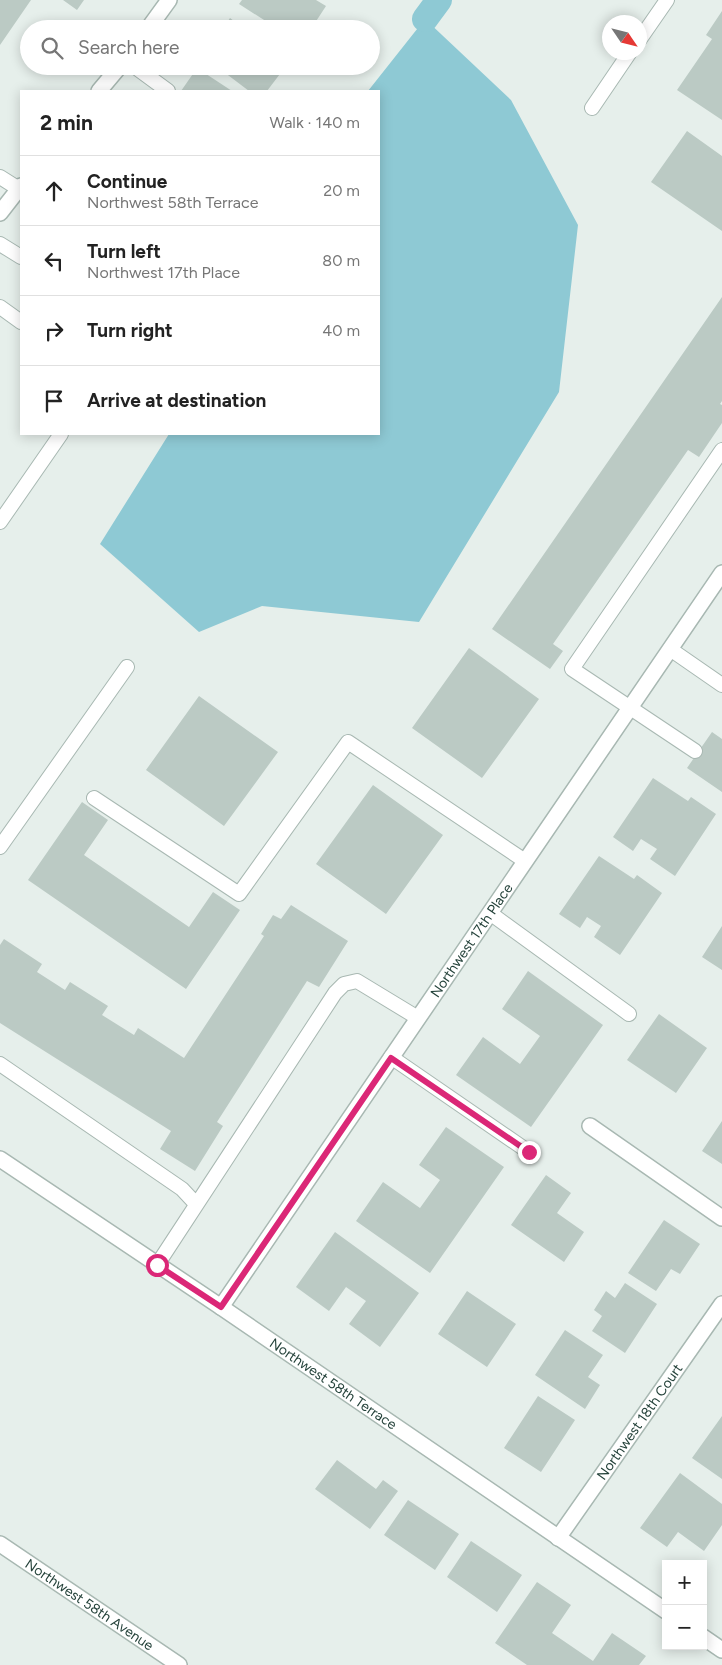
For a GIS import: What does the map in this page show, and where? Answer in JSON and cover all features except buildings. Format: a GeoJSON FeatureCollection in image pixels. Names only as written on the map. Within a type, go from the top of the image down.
{"type":"FeatureCollection","features":[{"type":"Feature","properties":{"kind":"street"},"geometry":{"type":"LineString","coordinates":[[155,20],[169,0]]}},
{"type":"Feature","properties":{"kind":"street"},"geometry":{"type":"LineString","coordinates":[[100,90],[112,75]]}},
{"type":"Feature","properties":{"kind":"street"},"geometry":{"type":"LineString","coordinates":[[0,213],[20,188]]}},
{"type":"Feature","properties":{"kind":"street","name":"Northwest 17th Place"},"geometry":{"type":"LineString","coordinates":[[221,1307],[722,573]]}},
{"type":"Feature","properties":{"kind":"street"},"geometry":{"type":"LineString","coordinates":[[590,1126],[722,1218]]}},
{"type":"Feature","properties":{"kind":"street","name":"Northwest 58th Terrace"},"geometry":{"type":"LineString","coordinates":[[0,1159],[221,1307],[662,1608]]}},
{"type":"Feature","properties":{"kind":"street","name":"Northwest 18th Court"},"geometry":{"type":"LineString","coordinates":[[558,1538],[722,1304]]}},
{"type":"Feature","properties":{"kind":"street","name":"Northwest 58th Avenue"},"geometry":{"type":"LineString","coordinates":[[0,1544],[179,1665]]}},
{"type":"Feature","properties":{"kind":"street"},"geometry":{"type":"LineString","coordinates":[[707,1640],[722,1650]]}},
{"type":"Feature","properties":{"kind":"lane"},"geometry":{"type":"LineString","coordinates":[[647,29],[667,0]]}},
{"type":"Feature","properties":{"kind":"lane"},"geometry":{"type":"LineString","coordinates":[[592,108],[625,60]]}},
{"type":"Feature","properties":{"kind":"lane"},"geometry":{"type":"LineString","coordinates":[[146,75],[167,90]]}},
{"type":"Feature","properties":{"kind":"lane"},"geometry":{"type":"LineString","coordinates":[[0,176],[20,188]]}},
{"type":"Feature","properties":{"kind":"lane"},"geometry":{"type":"LineString","coordinates":[[0,244],[20,256]]}},
{"type":"Feature","properties":{"kind":"lane"},"geometry":{"type":"LineString","coordinates":[[0,307],[20,321]]}},
{"type":"Feature","properties":{"kind":"lane"},"geometry":{"type":"LineString","coordinates":[[0,522],[60,435]]}},
{"type":"Feature","properties":{"kind":"lane"},"geometry":{"type":"LineString","coordinates":[[695,751],[572,669],[722,450]]}},
{"type":"Feature","properties":{"kind":"lane"},"geometry":{"type":"LineString","coordinates":[[670,649],[722,685]]}},
{"type":"Feature","properties":{"kind":"lane"},"geometry":{"type":"LineString","coordinates":[[0,847],[127,667]]}},
{"type":"Feature","properties":{"kind":"lane"},"geometry":{"type":"LineString","coordinates":[[94,798],[239,894],[348,742],[525,862]]}},
{"type":"Feature","properties":{"kind":"lane"},"geometry":{"type":"LineString","coordinates":[[490,913],[629,1014]]}},
{"type":"Feature","properties":{"kind":"lane"},"geometry":{"type":"LineString","coordinates":[[157,1265],[335,993],[344,984],[357,981],[418,1018]]}},
{"type":"Feature","properties":{"kind":"lane"},"geometry":{"type":"LineString","coordinates":[[391,1058],[529,1152]]}},
{"type":"Feature","properties":{"kind":"lane"},"geometry":{"type":"LineString","coordinates":[[0,1064],[182,1189],[196,1204]]}},
{"type":"Feature","properties":{"kind":"water"},"geometry":{"type":"Polygon","coordinates":[[[425,19],[511,100],[578,225],[559,392],[419,622],[262,606],[199,632],[100,544],[168,435],[380,435],[380,90],[369,90],[425,19]]]}},
{"type":"Feature","properties":{"kind":"waterway"},"geometry":{"type":"LineString","coordinates":[[425,19],[439,0]]}},
{"type":"Feature","properties":{"kind":"route"},"geometry":{"type":"LineString","coordinates":[[157,1265],[221,1307],[391,1058],[529,1152]]}}]}
